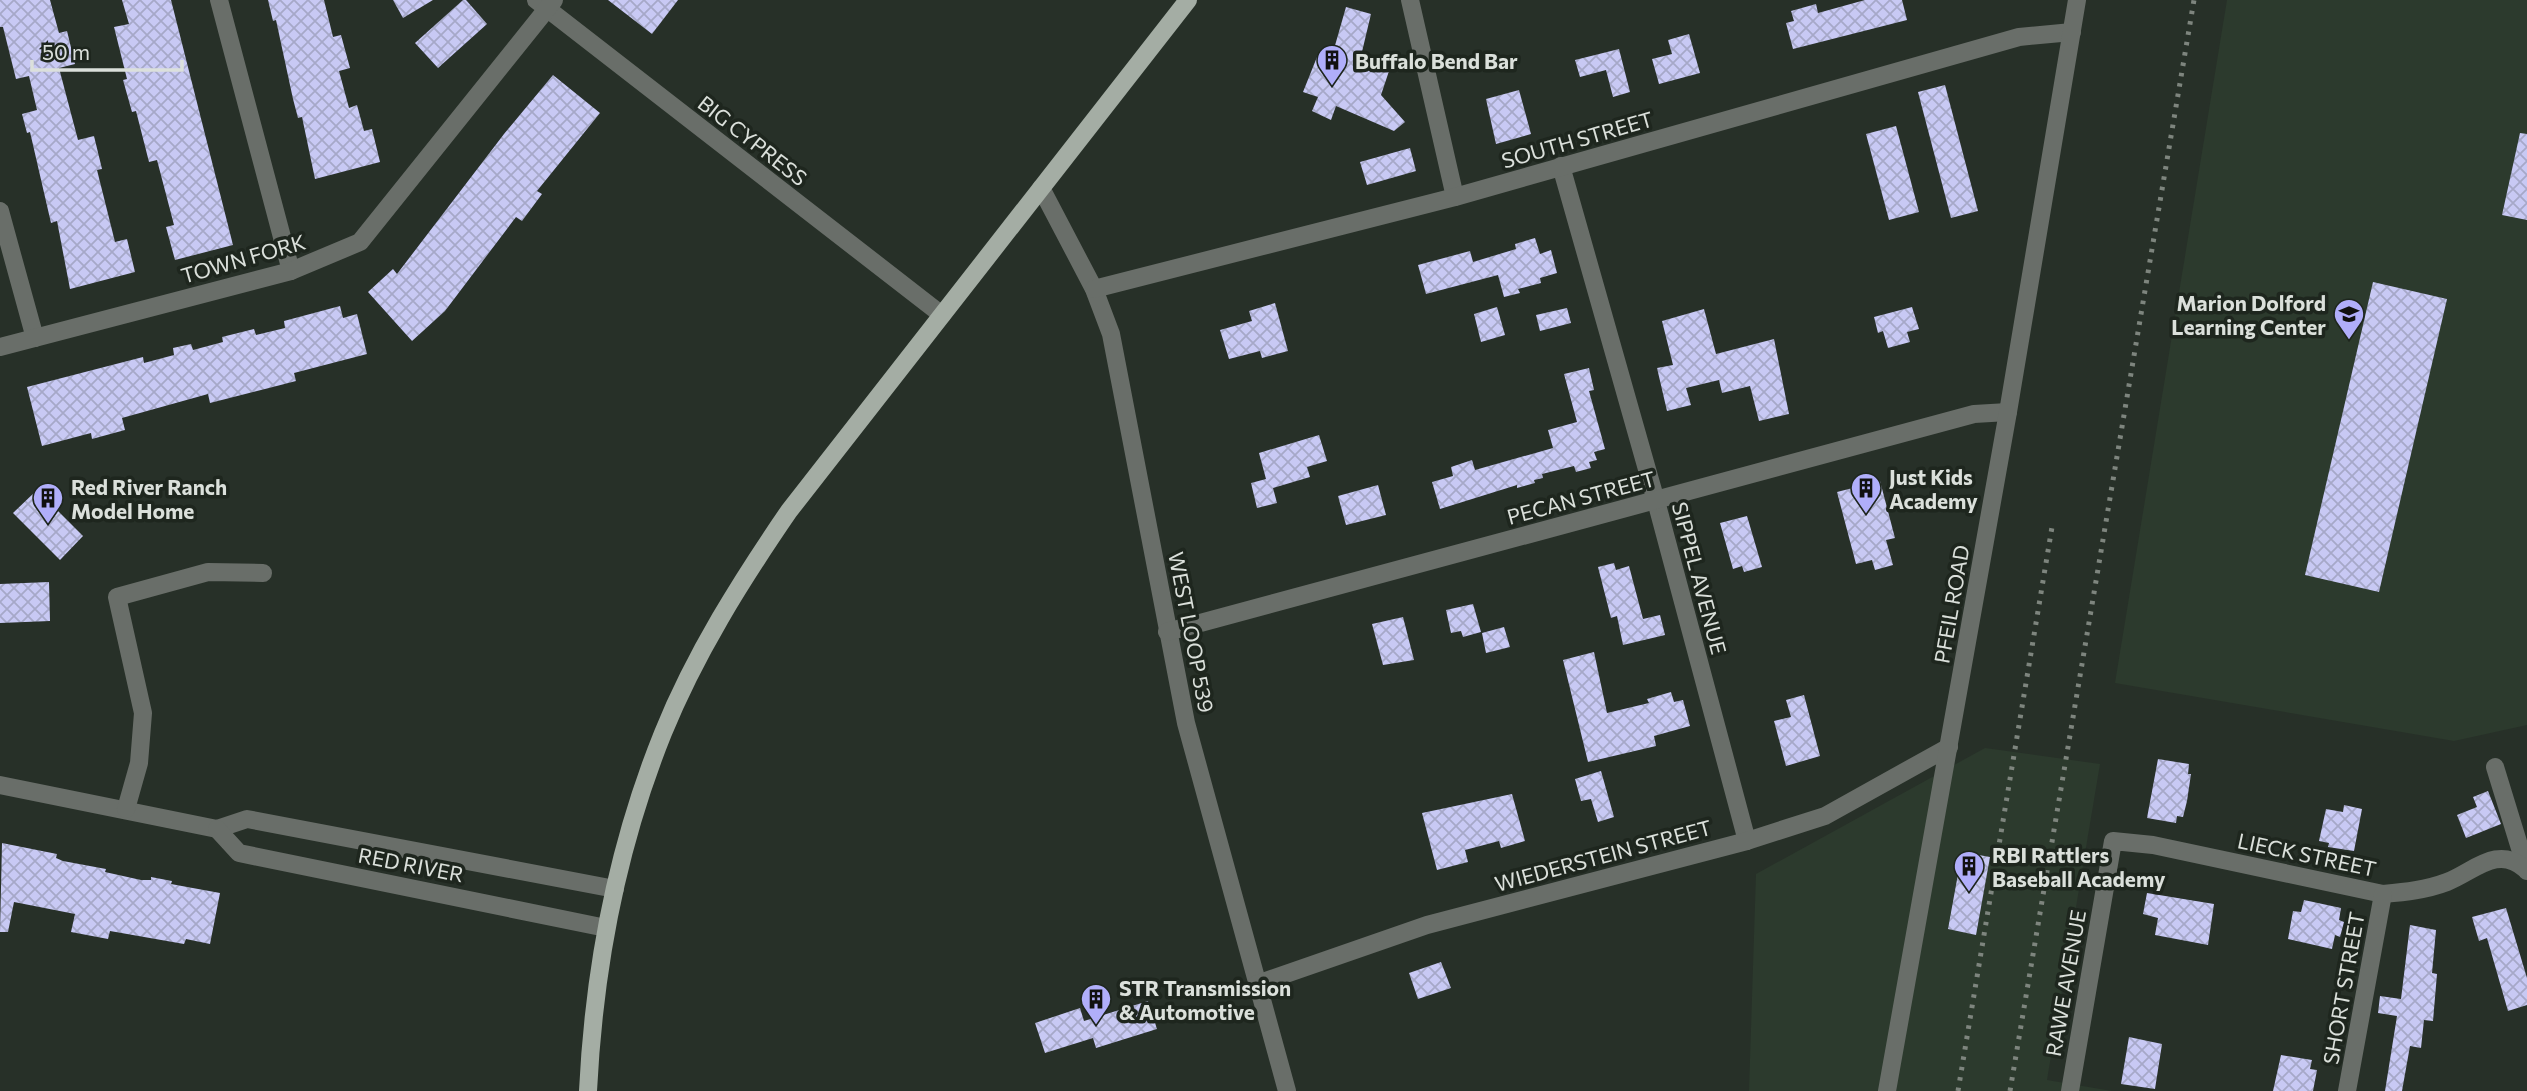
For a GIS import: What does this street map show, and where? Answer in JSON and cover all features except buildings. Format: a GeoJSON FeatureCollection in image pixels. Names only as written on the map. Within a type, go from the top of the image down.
{"type":"FeatureCollection","features":[{"type":"Feature","properties":{"kind":"main road"},"geometry":{"type":"LineString","coordinates":[[589,1091],[591,1030],[606,928],[615,889],[638,807],[664,732],[705,645],[749,570],[789,511],[1188,0]]}},
{"type":"Feature","properties":{"kind":"street"},"geometry":{"type":"LineString","coordinates":[[219,0],[291,271]]}},
{"type":"Feature","properties":{"kind":"street"},"geometry":{"type":"LineString","coordinates":[[1410,0],[1455,197]]}},
{"type":"Feature","properties":{"kind":"street","name":"PFEIL ROAD"},"geometry":{"type":"LineString","coordinates":[[1887,1091],[2008,412],[2077,0]]}},
{"type":"Feature","properties":{"kind":"street","name":"TOWN FORK"},"geometry":{"type":"LineString","coordinates":[[0,347],[291,271],[360,242],[546,3]]}},
{"type":"Feature","properties":{"kind":"street","name":"BIG CYPRESS"},"geometry":{"type":"LineString","coordinates":[[546,3],[942,315]]}},
{"type":"Feature","properties":{"kind":"street","name":"SOUTH STREET"},"geometry":{"type":"LineString","coordinates":[[1094,289],[1455,197],[2019,37],[2072,32]]}},
{"type":"Feature","properties":{"kind":"street","name":"SIPPEL AVENUE"},"geometry":{"type":"LineString","coordinates":[[1561,166],[1656,501],[1746,841]]}},
{"type":"Feature","properties":{"kind":"street","name":"WEST LOOP 539"},"geometry":{"type":"LineString","coordinates":[[1041,188],[1094,289],[1111,334],[1186,723],[1287,1091]]}},
{"type":"Feature","properties":{"kind":"street"},"geometry":{"type":"LineString","coordinates":[[0,211],[35,338]]}},
{"type":"Feature","properties":{"kind":"street","name":"PECAN STREET"},"geometry":{"type":"LineString","coordinates":[[1167,632],[1975,414],[2008,412]]}},
{"type":"Feature","properties":{"kind":"street"},"geometry":{"type":"LineString","coordinates":[[126,809],[139,763],[143,713],[117,597],[208,572],[263,573]]}},
{"type":"Feature","properties":{"kind":"street","name":"WIEDERSTEIN STREET"},"geometry":{"type":"LineString","coordinates":[[1257,984],[1427,925],[1746,841],[1825,816],[1949,747]]}},
{"type":"Feature","properties":{"kind":"street"},"geometry":{"type":"LineString","coordinates":[[2496,767],[2526,870]]}},
{"type":"Feature","properties":{"kind":"street","name":"RED RIVER"},"geometry":{"type":"LineString","coordinates":[[0,785],[217,829],[247,819],[615,889]]}},
{"type":"Feature","properties":{"kind":"street","name":"RED RIVER"},"geometry":{"type":"LineString","coordinates":[[217,829],[239,853],[606,928]]}},
{"type":"Feature","properties":{"kind":"street","name":"LIECK STREET"},"geometry":{"type":"LineString","coordinates":[[2113,841],[2153,845],[2383,894],[2417,891],[2449,881],[2468,869],[2497,859],[2517,861],[2526,870]]}},
{"type":"Feature","properties":{"kind":"street","name":"RAWE AVENUE"},"geometry":{"type":"LineString","coordinates":[[2070,1091],[2113,841]]}},
{"type":"Feature","properties":{"kind":"street","name":"SHORT STREET"},"geometry":{"type":"LineString","coordinates":[[2347,1091],[2383,894]]}},
{"type":"Feature","properties":{"kind":"shaded area","name":"Marion Dolford Learning Center"},"geometry":{"type":"Polygon","coordinates":[[[2227,0],[2527,0],[2527,725],[2454,741],[2115,683],[2227,0]]]}},
{"type":"Feature","properties":{"kind":"shaded area"},"geometry":{"type":"Polygon","coordinates":[[[1985,748],[2100,764],[2047,1080],[2112,1091],[1749,1091],[1756,874],[1985,748]]]}},
{"type":"Feature","properties":{"kind":"railway"},"geometry":{"type":"LineString","coordinates":[[2010,1091],[2194,0]]}},
{"type":"Feature","properties":{"kind":"railway"},"geometry":{"type":"LineString","coordinates":[[1958,1091],[2052,527]]}},
{"type":"Feature","properties":{"kind":"place","name":"Buffalo Bend Bar"},"geometry":{"type":"Point","coordinates":[1332,87]}},
{"type":"Feature","properties":{"kind":"place","name":"Marion Dolford Learning Center"},"geometry":{"type":"Point","coordinates":[2349,341]}},
{"type":"Feature","properties":{"kind":"place","name":"Just Kids Academy"},"geometry":{"type":"Point","coordinates":[1866,515]}},
{"type":"Feature","properties":{"kind":"place","name":"Red River Ranch Model Home"},"geometry":{"type":"Point","coordinates":[48,525]}},
{"type":"Feature","properties":{"kind":"place","name":"RBI Rattlers Baseball Academy"},"geometry":{"type":"Point","coordinates":[1969,893]}},
{"type":"Feature","properties":{"kind":"place","name":"STR Transmission & Automotive"},"geometry":{"type":"Point","coordinates":[1096,1026]}}]}
